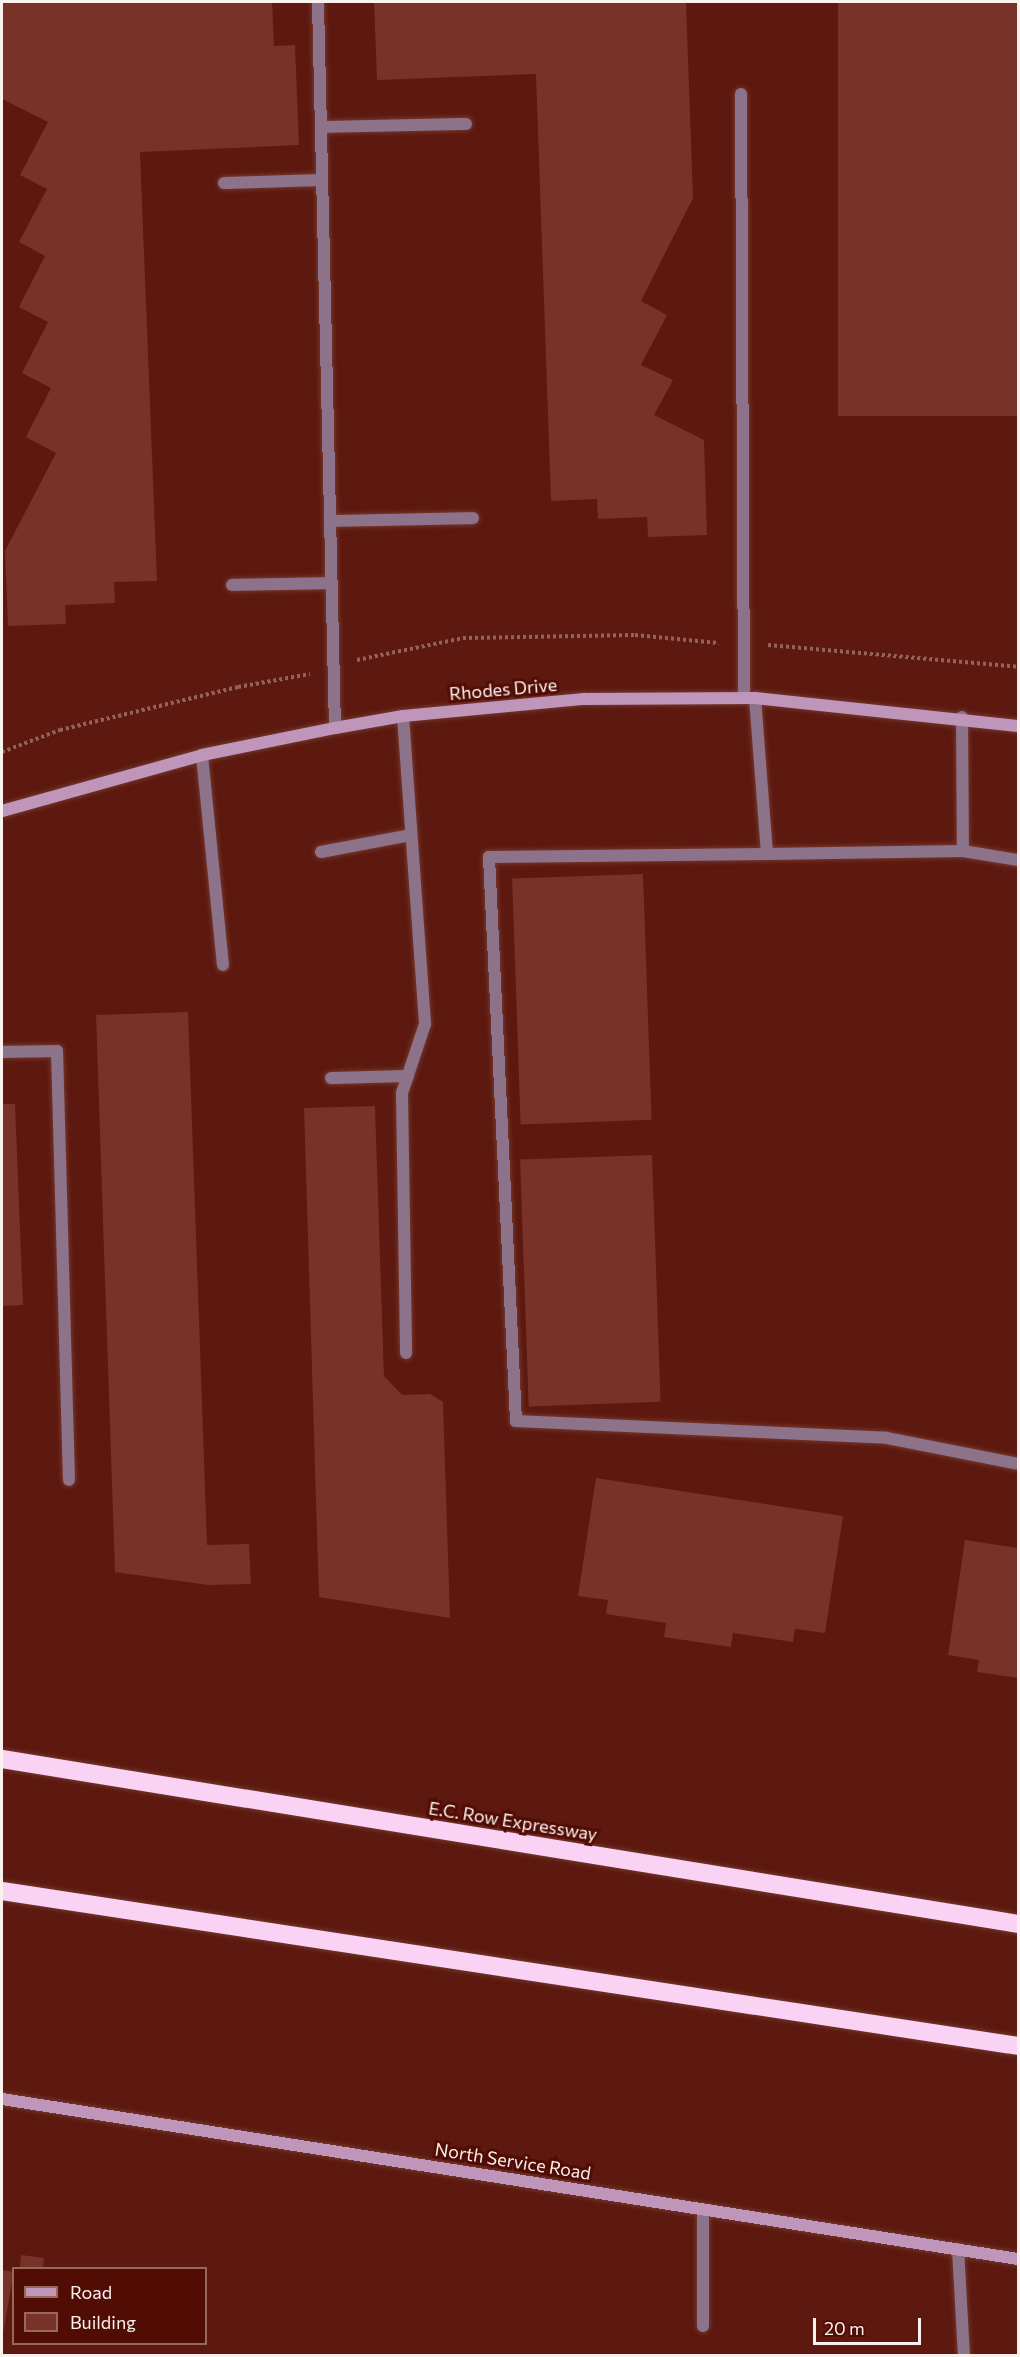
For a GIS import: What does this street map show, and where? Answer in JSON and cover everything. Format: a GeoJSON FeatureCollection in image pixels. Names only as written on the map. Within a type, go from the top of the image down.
{"type":"FeatureCollection","features":[{"type":"Feature","properties":{"kind":"highway","name":"E.C. Row Expressway"},"geometry":{"type":"LineString","coordinates":[[2,1760],[1018,1924]]}},
{"type":"Feature","properties":{"kind":"highway"},"geometry":{"type":"LineString","coordinates":[[2,1891],[1018,2046]]}},
{"type":"Feature","properties":{"kind":"street","name":"Rhodes Drive"},"geometry":{"type":"LineString","coordinates":[[2,811],[202,755],[335,728],[403,716],[584,699],[749,698],[962,717],[1018,726]]}},
{"type":"Feature","properties":{"kind":"street","name":"North Service Road"},"geometry":{"type":"LineString","coordinates":[[2,2099],[1018,2259]]}},
{"type":"Feature","properties":{"kind":"lane"},"geometry":{"type":"LineString","coordinates":[[318,2],[335,728]]}},
{"type":"Feature","properties":{"kind":"lane"},"geometry":{"type":"LineString","coordinates":[[741,94],[749,698],[767,854]]}},
{"type":"Feature","properties":{"kind":"lane"},"geometry":{"type":"LineString","coordinates":[[321,127],[466,123]]}},
{"type":"Feature","properties":{"kind":"lane"},"geometry":{"type":"LineString","coordinates":[[224,183],[322,180]]}},
{"type":"Feature","properties":{"kind":"lane"},"geometry":{"type":"LineString","coordinates":[[330,521],[473,518]]}},
{"type":"Feature","properties":{"kind":"lane"},"geometry":{"type":"LineString","coordinates":[[232,585],[332,584]]}},
{"type":"Feature","properties":{"kind":"lane"},"geometry":{"type":"LineString","coordinates":[[403,716],[425,1024],[402,1093],[406,1353]]}},
{"type":"Feature","properties":{"kind":"lane"},"geometry":{"type":"LineString","coordinates":[[962,717],[963,851]]}},
{"type":"Feature","properties":{"kind":"lane"},"geometry":{"type":"LineString","coordinates":[[202,755],[223,965]]}},
{"type":"Feature","properties":{"kind":"lane"},"geometry":{"type":"LineString","coordinates":[[321,852],[411,835]]}},
{"type":"Feature","properties":{"kind":"lane"},"geometry":{"type":"LineString","coordinates":[[1018,860],[963,851],[489,856],[516,1422],[887,1438],[1018,1464]]}},
{"type":"Feature","properties":{"kind":"lane"},"geometry":{"type":"LineString","coordinates":[[2,1052],[57,1051],[69,1480]]}},
{"type":"Feature","properties":{"kind":"lane"},"geometry":{"type":"LineString","coordinates":[[332,1078],[408,1076]]}},
{"type":"Feature","properties":{"kind":"lane"},"geometry":{"type":"LineString","coordinates":[[702,2209],[703,2326]]}},
{"type":"Feature","properties":{"kind":"lane"},"geometry":{"type":"LineString","coordinates":[[958,2249],[964,2355]]}},
{"type":"Feature","properties":{"kind":"path"},"geometry":{"type":"LineString","coordinates":[[358,659],[463,638],[635,635],[708,642]]}},
{"type":"Feature","properties":{"kind":"path"},"geometry":{"type":"LineString","coordinates":[[772,646],[1018,667]]}},
{"type":"Feature","properties":{"kind":"path"},"geometry":{"type":"LineString","coordinates":[[2,752],[60,730],[238,687],[308,675]]}},
{"type":"Feature","properties":{"kind":"building"},"geometry":{"type":"Polygon","coordinates":[[[2,2],[272,2],[274,46],[295,45],[299,145],[140,152],[157,581],[114,582],[115,603],[65,605],[66,624],[8,626],[5,551],[56,453],[26,437],[51,388],[22,373],[48,322],[19,307],[45,256],[19,242],[47,189],[20,175],[48,122],[2,99],[2,2]]]}},
{"type":"Feature","properties":{"kind":"building"},"geometry":{"type":"Polygon","coordinates":[[[374,2],[686,2],[693,198],[641,301],[667,315],[641,365],[673,380],[654,415],[704,440],[707,535],[648,537],[647,517],[598,519],[597,499],[551,501],[536,74],[377,80],[374,2]]]}},
{"type":"Feature","properties":{"kind":"building"},"geometry":{"type":"Polygon","coordinates":[[[838,2],[1018,2],[1018,416],[838,416],[838,2]]]}},
{"type":"Feature","properties":{"kind":"building"},"geometry":{"type":"Polygon","coordinates":[[[643,874],[652,1120],[521,1124],[512,879],[643,874]]]}},
{"type":"Feature","properties":{"kind":"building"},"geometry":{"type":"Polygon","coordinates":[[[188,1012],[207,1545],[249,1544],[251,1584],[208,1585],[115,1572],[96,1015],[188,1012]]]}},
{"type":"Feature","properties":{"kind":"building"},"geometry":{"type":"Polygon","coordinates":[[[2,1104],[15,1104],[23,1305],[2,1306],[2,1104]]]}},
{"type":"Feature","properties":{"kind":"building"},"geometry":{"type":"Polygon","coordinates":[[[375,1106],[384,1376],[402,1395],[430,1394],[443,1402],[450,1618],[319,1597],[304,1108],[375,1106]]]}},
{"type":"Feature","properties":{"kind":"building"},"geometry":{"type":"Polygon","coordinates":[[[652,1155],[661,1402],[529,1406],[520,1160],[652,1155]]]}},
{"type":"Feature","properties":{"kind":"building"},"geometry":{"type":"Polygon","coordinates":[[[596,1478],[843,1516],[825,1633],[795,1629],[793,1642],[733,1633],[731,1647],[664,1637],[666,1623],[606,1614],[608,1600],[578,1596],[596,1478]]]}},
{"type":"Feature","properties":{"kind":"building"},"geometry":{"type":"Polygon","coordinates":[[[965,1540],[1018,1548],[1018,1678],[977,1672],[979,1660],[948,1655],[965,1540]]]}},
{"type":"Feature","properties":{"kind":"building"},"geometry":{"type":"Polygon","coordinates":[[[21,2255],[44,2258],[43,2267],[20,2267],[21,2255]]]}},
{"type":"Feature","properties":{"kind":"building"},"geometry":{"type":"Polygon","coordinates":[[[3,2270],[12,2272],[2,2339],[3,2270]]]}}]}
